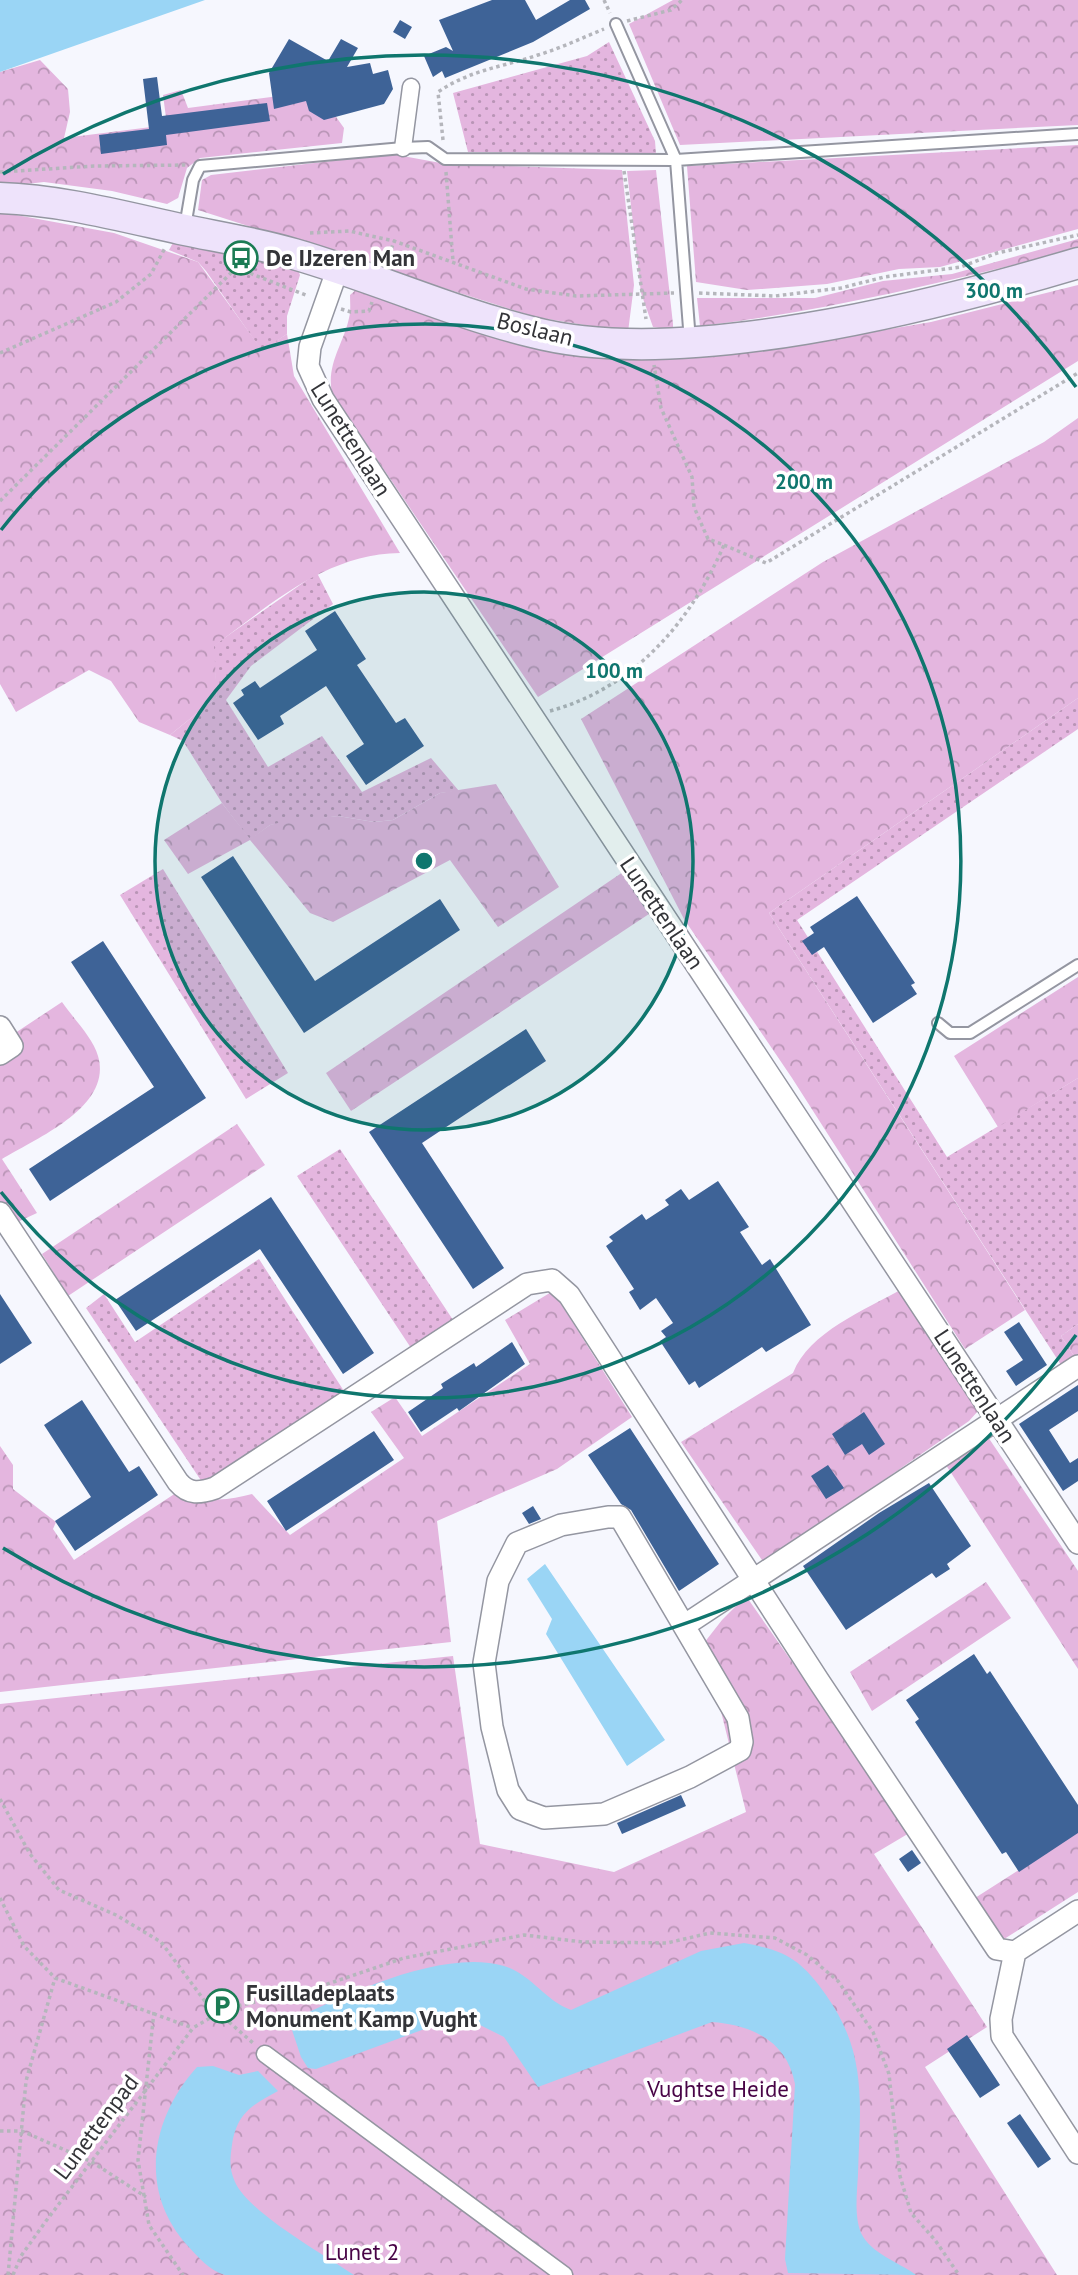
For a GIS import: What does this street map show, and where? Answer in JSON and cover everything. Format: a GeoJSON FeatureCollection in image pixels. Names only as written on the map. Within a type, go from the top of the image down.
{"type":"FeatureCollection","features":[{"type":"Feature","properties":{"kind":"main road","name":"Boslaan"},"geometry":{"type":"LineString","coordinates":[[0,198],[42,201],[176,237],[293,253],[533,333],[593,343],[690,342],[785,331],[1007,284],[1078,263]]}},
{"type":"Feature","properties":{"kind":"street"},"geometry":{"type":"LineString","coordinates":[[403,148],[411,87]]}},
{"type":"Feature","properties":{"kind":"street","name":"Lunettenlaan"},"geometry":{"type":"LineString","coordinates":[[338,268],[310,347],[308,366],[312,379],[531,716],[1078,1543]]}},
{"type":"Feature","properties":{"kind":"street"},"geometry":{"type":"LineString","coordinates":[[0,1027],[12,1046],[0,1055]]}},
{"type":"Feature","properties":{"kind":"street"},"geometry":{"type":"LineString","coordinates":[[0,1213],[178,1482],[184,1490],[200,1493],[215,1488],[527,1284],[552,1280],[569,1295],[753,1580],[997,1949],[1015,1952],[1078,1911]]}},
{"type":"Feature","properties":{"kind":"street"},"geometry":{"type":"LineString","coordinates":[[685,1625],[1078,1366]]}},
{"type":"Feature","properties":{"kind":"street"},"geometry":{"type":"LineString","coordinates":[[620,1517],[685,1625],[738,1718],[742,1742],[740,1750],[690,1777],[604,1814],[544,1818],[520,1809],[508,1790],[492,1727],[484,1662],[498,1581],[517,1543],[561,1525],[620,1517]]}},
{"type":"Feature","properties":{"kind":"street"},"geometry":{"type":"LineString","coordinates":[[1015,1952],[1001,2019],[1002,2036],[1078,2153]]}},
{"type":"Feature","properties":{"kind":"street"},"geometry":{"type":"LineString","coordinates":[[265,2054],[564,2275]]}},
{"type":"Feature","properties":{"kind":"lane"},"geometry":{"type":"LineString","coordinates":[[616,24],[676,160],[690,342]]}},
{"type":"Feature","properties":{"kind":"lane"},"geometry":{"type":"LineString","coordinates":[[176,237],[193,180],[200,166],[428,147],[445,159],[623,162],[1078,134]]}},
{"type":"Feature","properties":{"kind":"lane"},"geometry":{"type":"LineString","coordinates":[[937,1023],[950,1033],[970,1033],[1078,965]]}},
{"type":"Feature","properties":{"kind":"path"},"geometry":{"type":"LineString","coordinates":[[453,261],[438,92],[473,71],[539,55],[616,24],[671,9],[682,0]]}},
{"type":"Feature","properties":{"kind":"path"},"geometry":{"type":"LineString","coordinates":[[623,162],[640,293]]}},
{"type":"Feature","properties":{"kind":"path"},"geometry":{"type":"LineString","coordinates":[[0,172],[121,165],[200,166]]}},
{"type":"Feature","properties":{"kind":"path"},"geometry":{"type":"LineString","coordinates":[[298,234],[349,231],[394,241],[526,289],[576,296],[640,293],[775,296],[822,291],[884,276],[961,267],[997,253],[1078,235]]}},
{"type":"Feature","properties":{"kind":"path"},"geometry":{"type":"LineString","coordinates":[[0,353],[116,302],[151,274],[176,237]]}},
{"type":"Feature","properties":{"kind":"path"},"geometry":{"type":"LineString","coordinates":[[0,501],[236,268],[284,286]]}},
{"type":"Feature","properties":{"kind":"path"},"geometry":{"type":"LineString","coordinates":[[651,344],[661,408],[692,477],[694,507],[708,539],[766,563],[1078,373]]}},
{"type":"Feature","properties":{"kind":"path"},"geometry":{"type":"LineString","coordinates":[[531,716],[582,702],[645,662],[687,614],[724,545]]}},
{"type":"Feature","properties":{"kind":"path"},"geometry":{"type":"LineString","coordinates":[[0,1798],[30,1854],[59,1890],[116,1915],[161,1942],[204,2000],[265,2054]]}},
{"type":"Feature","properties":{"kind":"path"},"geometry":{"type":"LineString","coordinates":[[0,1898],[24,1946],[55,1978],[193,2028]]}},
{"type":"Feature","properties":{"kind":"path","name":"Lunettenpad"},"geometry":{"type":"LineString","coordinates":[[10,2275],[21,2256],[193,2028],[220,2012],[307,1991],[404,1958],[524,1935],[583,1942],[667,1942],[710,1933],[775,1938],[807,1955],[838,1981],[873,2032],[889,2074],[900,2176],[911,2213],[935,2240],[959,2275]]}},
{"type":"Feature","properties":{"kind":"path"},"geometry":{"type":"LineString","coordinates":[[10,2275],[26,2081],[55,1978]]}},
{"type":"Feature","properties":{"kind":"path"},"geometry":{"type":"LineString","coordinates":[[154,2012],[138,2160],[149,2225],[183,2275]]}},
{"type":"Feature","properties":{"kind":"path"},"geometry":{"type":"LineString","coordinates":[[0,2131],[22,2130],[92,2162],[146,2197]]}},
{"type":"Feature","properties":{"kind":"green space"},"geometry":{"type":"Polygon","coordinates":[[[673,0],[1078,0],[1078,125],[680,145],[629,24],[673,0]]]}},
{"type":"Feature","properties":{"kind":"green space"},"geometry":{"type":"Polygon","coordinates":[[[609,42],[655,141],[656,154],[468,152],[453,93],[587,56],[609,42]]]}},
{"type":"Feature","properties":{"kind":"green space"},"geometry":{"type":"Polygon","coordinates":[[[40,60],[68,89],[70,112],[64,138],[167,125],[163,95],[181,90],[188,108],[294,94],[314,86],[344,128],[342,143],[200,158],[187,168],[178,198],[167,204],[112,191],[44,182],[0,187],[0,72],[40,60]]]}},
{"type":"Feature","properties":{"kind":"green space"},"geometry":{"type":"Polygon","coordinates":[[[1078,145],[1078,229],[940,267],[899,269],[827,284],[747,290],[696,282],[687,166],[1078,145]]]}},
{"type":"Feature","properties":{"kind":"green space"},"geometry":{"type":"Polygon","coordinates":[[[392,154],[446,164],[622,170],[634,285],[628,332],[535,317],[198,210],[202,180],[211,175],[392,154]]]}},
{"type":"Feature","properties":{"kind":"green space"},"geometry":{"type":"Polygon","coordinates":[[[656,170],[673,330],[653,327],[641,293],[627,171],[656,170]]]}},
{"type":"Feature","properties":{"kind":"green space"},"geometry":{"type":"Polygon","coordinates":[[[0,212],[114,233],[198,262],[262,350],[287,334],[294,376],[400,553],[348,562],[324,572],[278,598],[214,646],[217,697],[170,735],[139,722],[111,681],[89,670],[16,712],[0,684],[0,212]]]}},
{"type":"Feature","properties":{"kind":"green space"},"geometry":{"type":"Polygon","coordinates":[[[175,239],[297,268],[300,275],[287,316],[287,334],[262,351],[198,262],[169,250],[175,239]]]}},
{"type":"Feature","properties":{"kind":"green space"},"geometry":{"type":"Polygon","coordinates":[[[1078,239],[1078,249],[937,283],[795,312],[700,326],[697,298],[815,298],[883,281],[952,274],[1078,239]]]}},
{"type":"Feature","properties":{"kind":"green space"},"geometry":{"type":"Polygon","coordinates":[[[1078,285],[1078,361],[538,697],[332,393],[333,363],[347,327],[350,295],[358,288],[511,339],[732,351],[843,337],[931,322],[1078,285]]]}},
{"type":"Feature","properties":{"kind":"green space"},"geometry":{"type":"Polygon","coordinates":[[[1078,418],[1078,698],[769,913],[1025,1310],[965,1349],[792,1078],[684,919],[581,719],[823,562],[1044,442],[1078,418]]]}},
{"type":"Feature","properties":{"kind":"green space"},"geometry":{"type":"Polygon","coordinates":[[[317,573],[333,604],[251,666],[226,700],[268,767],[322,736],[362,792],[431,758],[459,791],[440,793],[393,820],[374,822],[338,816],[270,825],[250,840],[222,803],[183,741],[170,735],[217,697],[213,646],[317,573]]]}},
{"type":"Feature","properties":{"kind":"green space"},"geometry":{"type":"Polygon","coordinates":[[[1078,698],[1078,729],[797,920],[947,1157],[1078,1078],[1078,1324],[1061,1336],[1076,1359],[1063,1368],[769,913],[1078,698]]]}},
{"type":"Feature","properties":{"kind":"green space"},"geometry":{"type":"Polygon","coordinates":[[[496,784],[559,887],[498,927],[450,860],[333,922],[310,913],[250,840],[188,874],[164,840],[222,803],[250,839],[270,825],[286,821],[338,816],[374,822],[393,820],[440,793],[496,784]]]}},
{"type":"Feature","properties":{"kind":"green space"},"geometry":{"type":"Polygon","coordinates":[[[163,869],[288,1073],[246,1099],[120,895],[163,869]]]}},
{"type":"Feature","properties":{"kind":"green space"},"geometry":{"type":"Polygon","coordinates":[[[626,870],[652,912],[351,1111],[326,1073],[626,870]]]}},
{"type":"Feature","properties":{"kind":"green space"},"geometry":{"type":"Polygon","coordinates":[[[1078,977],[1078,1078],[998,1127],[954,1056],[1078,977]]]}},
{"type":"Feature","properties":{"kind":"green space"},"geometry":{"type":"Polygon","coordinates":[[[62,1002],[95,1049],[100,1074],[94,1091],[68,1119],[2,1159],[37,1213],[0,1230],[0,1043],[62,1002]]]}},
{"type":"Feature","properties":{"kind":"green space"},"geometry":{"type":"Polygon","coordinates":[[[237,1124],[265,1165],[68,1296],[42,1254],[237,1124]]]}},
{"type":"Feature","properties":{"kind":"green space"},"geometry":{"type":"Polygon","coordinates":[[[340,1149],[457,1326],[413,1351],[297,1176],[340,1149]]]}},
{"type":"Feature","properties":{"kind":"green space"},"geometry":{"type":"Polygon","coordinates":[[[259,1259],[351,1402],[204,1485],[86,1308],[104,1294],[135,1342],[259,1259]]]}},
{"type":"Feature","properties":{"kind":"green space"},"geometry":{"type":"Polygon","coordinates":[[[902,1289],[978,1411],[969,1421],[764,1563],[681,1442],[793,1373],[801,1358],[825,1334],[855,1314],[902,1289]]]}},
{"type":"Feature","properties":{"kind":"green space"},"geometry":{"type":"Polygon","coordinates":[[[553,1291],[632,1417],[557,1469],[437,1521],[451,1642],[0,1692],[0,1446],[13,1465],[13,1489],[56,1522],[53,1529],[74,1560],[185,1487],[208,1499],[252,1494],[290,1535],[404,1458],[371,1412],[395,1397],[422,1436],[530,1364],[505,1320],[553,1291]]]}},
{"type":"Feature","properties":{"kind":"green space"},"geometry":{"type":"Polygon","coordinates":[[[1078,1324],[1078,1358],[1076,1359],[1061,1336],[1078,1324]]]}},
{"type":"Feature","properties":{"kind":"green space"},"geometry":{"type":"Polygon","coordinates":[[[986,1434],[1078,1571],[1078,1669],[944,1462],[986,1434]]]}},
{"type":"Feature","properties":{"kind":"green space"},"geometry":{"type":"Polygon","coordinates":[[[986,1582],[1011,1618],[872,1711],[850,1672],[986,1582]]]}},
{"type":"Feature","properties":{"kind":"green space","name":"Vughtse Heide"},"geometry":{"type":"Polygon","coordinates":[[[746,1596],[911,1832],[874,1854],[987,2027],[925,2067],[1057,2275],[0,2275],[0,1704],[453,1656],[480,1844],[614,1872],[746,1812],[704,1643],[746,1596]]]}},
{"type":"Feature","properties":{"kind":"green space"},"geometry":{"type":"Polygon","coordinates":[[[1078,1832],[1078,1892],[1001,1941],[975,1898],[1078,1832]]]}},
{"type":"Feature","properties":{"kind":"water"},"geometry":{"type":"Polygon","coordinates":[[[0,0],[205,0],[0,72],[0,0]]]}},
{"type":"Feature","properties":{"kind":"water"},"geometry":{"type":"Polygon","coordinates":[[[545,1564],[665,1740],[627,1766],[546,1634],[552,1619],[527,1579],[545,1564]]]}},
{"type":"Feature","properties":{"kind":"water"},"geometry":{"type":"Polygon","coordinates":[[[744,1943],[782,1954],[800,1965],[817,1983],[840,2017],[855,2059],[858,2081],[860,2125],[856,2204],[861,2233],[871,2247],[916,2275],[788,2273],[785,2259],[795,2084],[791,2069],[776,2046],[754,2032],[712,2022],[538,2087],[504,2037],[474,2022],[458,2021],[430,2027],[316,2069],[308,2068],[301,2057],[289,2021],[366,1987],[452,1963],[479,1962],[504,1966],[522,1975],[553,2000],[571,2010],[701,1951],[744,1943]]]}},
{"type":"Feature","properties":{"kind":"water"},"geometry":{"type":"Polygon","coordinates":[[[213,2066],[239,2075],[258,2071],[278,2091],[247,2111],[234,2134],[231,2168],[235,2182],[243,2194],[270,2219],[354,2275],[225,2275],[199,2258],[171,2224],[161,2201],[157,2178],[156,2154],[161,2131],[181,2087],[197,2067],[213,2066]]]}},
{"type":"Feature","properties":{"kind":"building"},"geometry":{"type":"Polygon","coordinates":[[[492,0],[525,0],[536,20],[570,0],[585,0],[590,9],[533,42],[445,78],[442,71],[433,77],[424,56],[446,47],[453,51],[439,20],[492,0]]]}},
{"type":"Feature","properties":{"kind":"building"},"geometry":{"type":"Polygon","coordinates":[[[400,20],[412,27],[405,39],[393,32],[400,20]]]}},
{"type":"Feature","properties":{"kind":"building"},"geometry":{"type":"Polygon","coordinates":[[[289,39],[328,61],[341,39],[358,48],[347,67],[370,63],[373,74],[388,70],[393,89],[384,104],[324,120],[309,111],[306,101],[274,109],[269,73],[289,39]]]}},
{"type":"Feature","properties":{"kind":"building"},"geometry":{"type":"Polygon","coordinates":[[[157,77],[162,116],[267,103],[270,121],[166,135],[167,145],[101,154],[99,135],[149,129],[143,79],[157,77]]]}},
{"type":"Feature","properties":{"kind":"building"},"geometry":{"type":"Polygon","coordinates":[[[335,611],[366,659],[357,665],[396,723],[405,718],[424,746],[366,785],[346,756],[364,744],[326,686],[280,716],[284,724],[258,740],[233,703],[244,695],[241,690],[255,681],[260,688],[317,650],[305,631],[335,611]]]}},
{"type":"Feature","properties":{"kind":"building"},"geometry":{"type":"Polygon","coordinates":[[[233,856],[315,981],[440,899],[460,930],[304,1033],[201,877],[233,856]]]}},
{"type":"Feature","properties":{"kind":"building"},"geometry":{"type":"Polygon","coordinates":[[[857,896],[915,983],[911,985],[917,994],[873,1023],[824,947],[812,955],[802,941],[814,933],[810,927],[857,896]]]}},
{"type":"Feature","properties":{"kind":"building"},"geometry":{"type":"Polygon","coordinates":[[[103,941],[206,1098],[50,1201],[29,1169],[154,1087],[71,962],[103,941]]]}},
{"type":"Feature","properties":{"kind":"building"},"geometry":{"type":"Polygon","coordinates":[[[526,1029],[546,1061],[422,1143],[504,1268],[473,1289],[369,1132],[526,1029]]]}},
{"type":"Feature","properties":{"kind":"building"},"geometry":{"type":"Polygon","coordinates":[[[718,1181],[749,1227],[740,1232],[762,1265],[770,1259],[811,1325],[766,1352],[762,1347],[699,1388],[695,1381],[689,1385],[660,1341],[666,1337],[661,1331],[673,1323],[656,1298],[640,1310],[629,1292],[634,1289],[606,1246],[613,1241],[609,1237],[642,1214],[646,1220],[669,1205],[665,1200],[681,1189],[689,1200],[718,1181]]]}},
{"type":"Feature","properties":{"kind":"building"},"geometry":{"type":"Polygon","coordinates":[[[271,1197],[374,1353],[343,1374],[260,1249],[136,1331],[115,1300],[271,1197]]]}},
{"type":"Feature","properties":{"kind":"building"},"geometry":{"type":"Polygon","coordinates":[[[0,1294],[32,1343],[0,1364],[0,1294]]]}},
{"type":"Feature","properties":{"kind":"building"},"geometry":{"type":"Polygon","coordinates":[[[1019,1322],[1047,1365],[1016,1386],[1006,1371],[1023,1360],[1004,1332],[1019,1322]]]}},
{"type":"Feature","properties":{"kind":"building"},"geometry":{"type":"Polygon","coordinates":[[[512,1342],[525,1364],[459,1411],[457,1408],[421,1432],[408,1412],[443,1388],[441,1384],[474,1363],[476,1367],[512,1342]]]}},
{"type":"Feature","properties":{"kind":"building"},"geometry":{"type":"Polygon","coordinates":[[[1078,1385],[1078,1411],[1049,1430],[1070,1463],[1078,1458],[1078,1481],[1063,1491],[1019,1424],[1078,1385]]]}},
{"type":"Feature","properties":{"kind":"building"},"geometry":{"type":"Polygon","coordinates":[[[82,1400],[129,1472],[139,1466],[158,1495],[75,1551],[55,1521],[91,1497],[44,1425],[82,1400]]]}},
{"type":"Feature","properties":{"kind":"building"},"geometry":{"type":"Polygon","coordinates":[[[864,1412],[885,1444],[869,1455],[862,1444],[845,1455],[832,1434],[864,1412]]]}},
{"type":"Feature","properties":{"kind":"building"},"geometry":{"type":"Polygon","coordinates":[[[630,1428],[719,1564],[679,1591],[631,1510],[621,1504],[588,1455],[630,1428]]]}},
{"type":"Feature","properties":{"kind":"building"},"geometry":{"type":"Polygon","coordinates":[[[374,1431],[394,1460],[286,1531],[267,1501],[374,1431]]]}},
{"type":"Feature","properties":{"kind":"building"},"geometry":{"type":"Polygon","coordinates":[[[828,1465],[844,1488],[826,1499],[811,1476],[828,1465]]]}},
{"type":"Feature","properties":{"kind":"building"},"geometry":{"type":"Polygon","coordinates":[[[929,1483],[971,1546],[947,1564],[950,1569],[936,1578],[932,1573],[846,1630],[803,1566],[879,1513],[929,1483]]]}},
{"type":"Feature","properties":{"kind":"building"},"geometry":{"type":"Polygon","coordinates":[[[533,1506],[541,1519],[529,1524],[522,1513],[533,1506]]]}},
{"type":"Feature","properties":{"kind":"building"},"geometry":{"type":"Polygon","coordinates":[[[974,1654],[987,1674],[990,1671],[1078,1805],[1078,1833],[1019,1872],[1006,1852],[1002,1854],[915,1722],[919,1719],[906,1700],[974,1654]]]}},
{"type":"Feature","properties":{"kind":"building"},"geometry":{"type":"Polygon","coordinates":[[[681,1795],[686,1806],[622,1834],[617,1823],[681,1795]]]}},
{"type":"Feature","properties":{"kind":"building"},"geometry":{"type":"Polygon","coordinates":[[[912,1850],[921,1863],[908,1872],[899,1859],[912,1850]]]}},
{"type":"Feature","properties":{"kind":"building"},"geometry":{"type":"Polygon","coordinates":[[[967,2035],[1000,2085],[980,2098],[947,2049],[967,2035]]]}},
{"type":"Feature","properties":{"kind":"building"},"geometry":{"type":"Polygon","coordinates":[[[1020,2114],[1051,2159],[1038,2168],[1007,2123],[1020,2114]]]}},
{"type":"Feature","properties":{"kind":"place","name":"De IJzeren Man"},"geometry":{"type":"Point","coordinates":[241,258]}},
{"type":"Feature","properties":{"kind":"place","name":"Fusilladeplaats Monument Kamp Vught"},"geometry":{"type":"Point","coordinates":[222,2006]}},
{"type":"Feature","properties":{"kind":"park label","name":"Lunet 2"},"geometry":{"type":"Point","coordinates":[362,2252]}}]}
